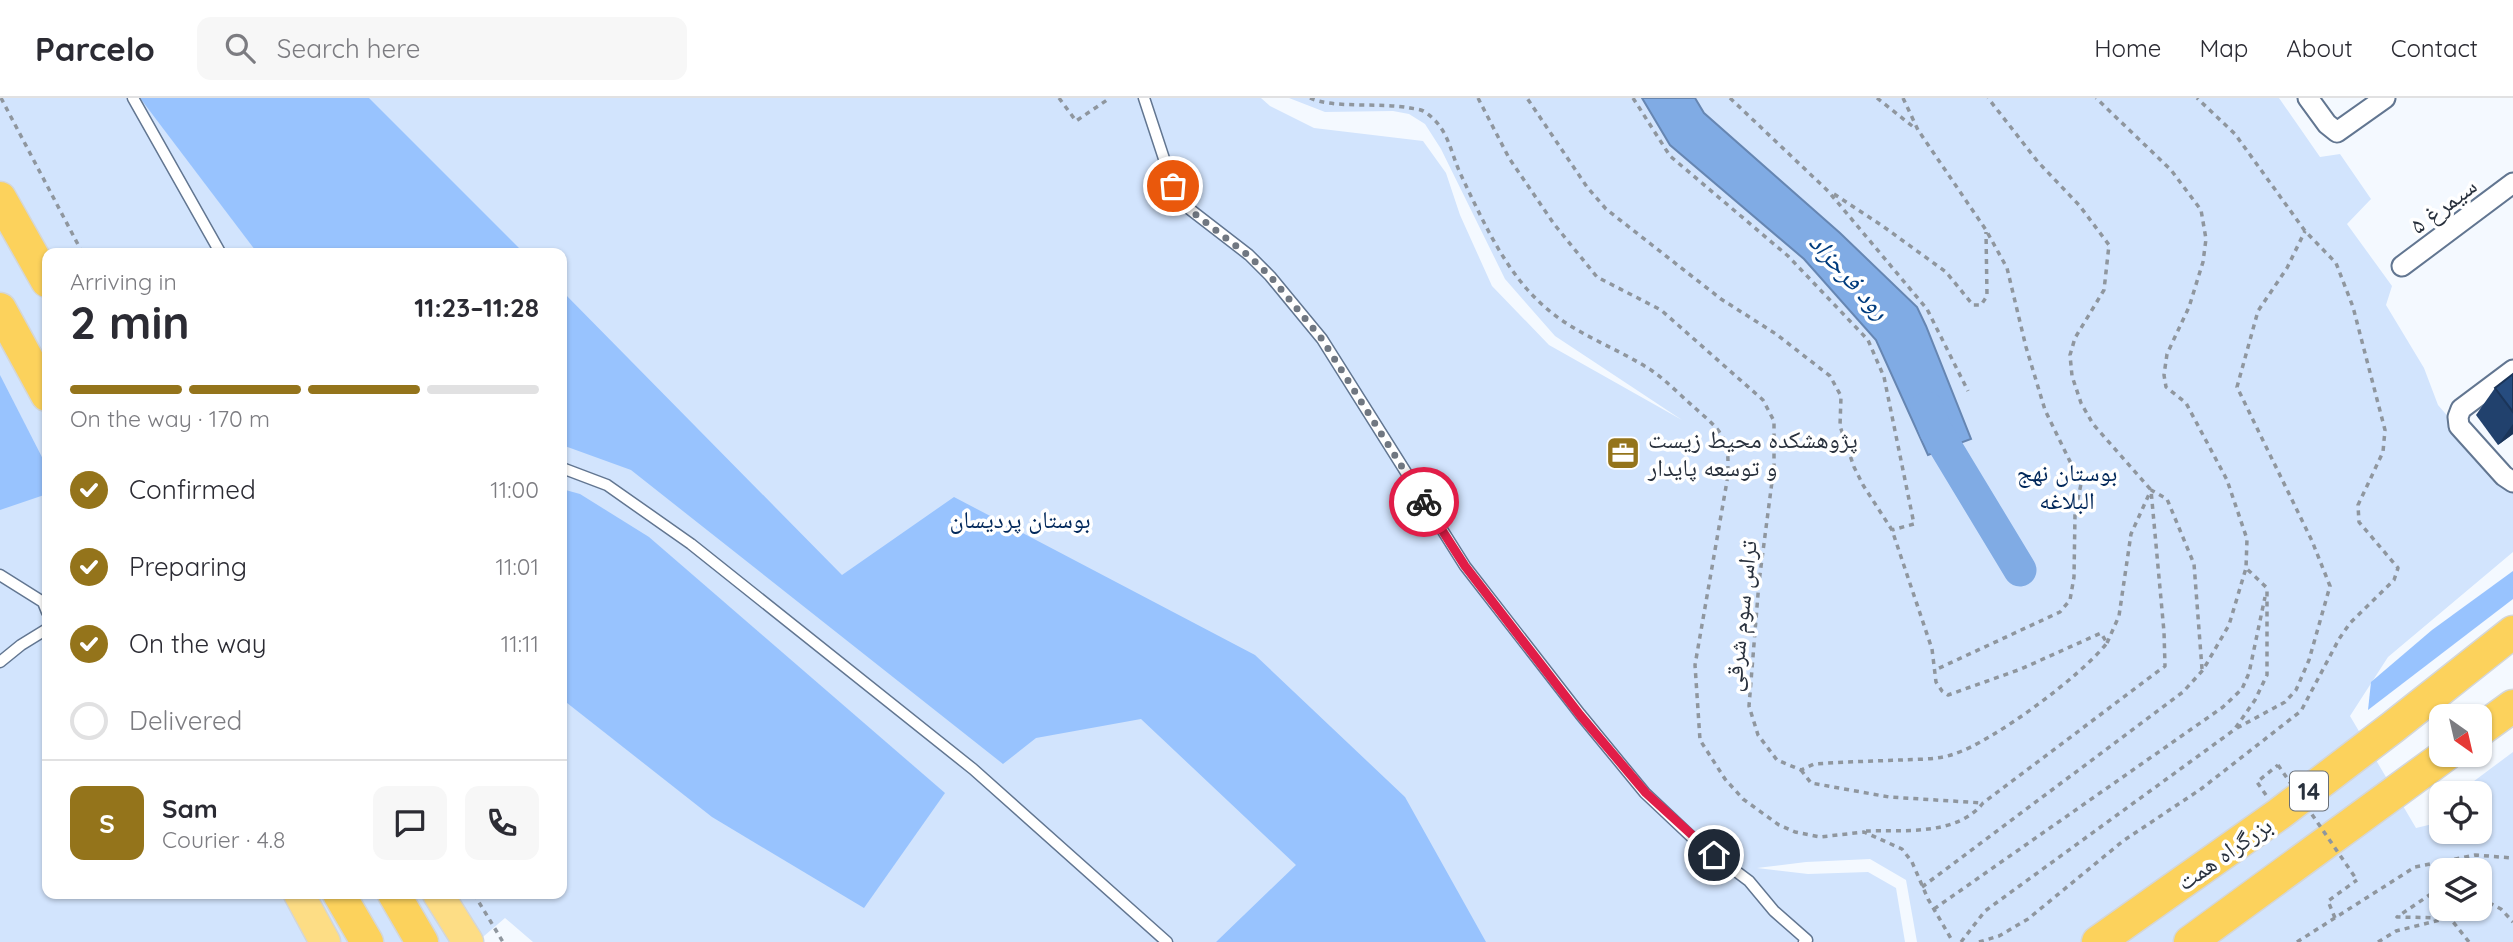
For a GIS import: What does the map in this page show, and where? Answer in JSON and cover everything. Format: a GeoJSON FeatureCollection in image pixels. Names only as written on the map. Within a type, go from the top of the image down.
{"type":"FeatureCollection","features":[{"type":"Feature","properties":{"kind":"highway"},"geometry":{"type":"LineString","coordinates":[[0,198],[42,272]]}},
{"type":"Feature","properties":{"kind":"highway"},"geometry":{"type":"LineString","coordinates":[[0,309],[42,386]]}},
{"type":"Feature","properties":{"kind":"highway","name":"بزرگراه همت"},"geometry":{"type":"LineString","coordinates":[[2098,942],[2279,814],[2513,632]]}},
{"type":"Feature","properties":{"kind":"highway"},"geometry":{"type":"LineString","coordinates":[[2492,721],[2513,706]]}},
{"type":"Feature","properties":{"kind":"highway","name":"بزرگراه همت"},"geometry":{"type":"LineString","coordinates":[[2190,942],[2429,767]]}},
{"type":"Feature","properties":{"kind":"highway"},"geometry":{"type":"LineString","coordinates":[[342,899],[367,942]]}},
{"type":"Feature","properties":{"kind":"highway"},"geometry":{"type":"LineString","coordinates":[[397,899],[422,942]]}},
{"type":"Feature","properties":{"kind":"main road"},"geometry":{"type":"LineString","coordinates":[[302,899],[326,942]]}},
{"type":"Feature","properties":{"kind":"main road"},"geometry":{"type":"LineString","coordinates":[[441,899],[468,942]]}},
{"type":"Feature","properties":{"kind":"street"},"geometry":{"type":"LineString","coordinates":[[2308,98],[2327,124],[2337,132],[2385,98]]}},
{"type":"Feature","properties":{"kind":"street","name":"سیمرغ ۵"},"geometry":{"type":"LineString","coordinates":[[2402,265],[2513,183]]}},
{"type":"Feature","properties":{"kind":"street"},"geometry":{"type":"LineString","coordinates":[[2513,370],[2460,409],[2458,417],[2459,426],[2498,471],[2513,482]]}},
{"type":"Feature","properties":{"kind":"lane"},"geometry":{"type":"LineString","coordinates":[[133,98],[218,248]]}},
{"type":"Feature","properties":{"kind":"lane"},"geometry":{"type":"LineString","coordinates":[[1144,98],[1173,186],[1182,204],[1249,256],[1270,276],[1322,339],[1465,566],[1580,715],[1646,793],[1697,842],[1749,881],[1774,911],[1807,940],[1804,942]]}},
{"type":"Feature","properties":{"kind":"lane"},"geometry":{"type":"LineString","coordinates":[[567,470],[607,485],[691,544],[973,769],[1167,942]]}},
{"type":"Feature","properties":{"kind":"lane"},"geometry":{"type":"LineString","coordinates":[[0,575],[42,601]]}},
{"type":"Feature","properties":{"kind":"lane"},"geometry":{"type":"LineString","coordinates":[[0,662],[42,632]]}},
{"type":"Feature","properties":{"kind":"path"},"geometry":{"type":"LineString","coordinates":[[1,98],[80,248]]}},
{"type":"Feature","properties":{"kind":"path"},"geometry":{"type":"LineString","coordinates":[[1059,98],[1076,121],[1110,98]]}},
{"type":"Feature","properties":{"kind":"path"},"geometry":{"type":"LineString","coordinates":[[1310,98],[1338,103],[1391,104],[1423,111],[1436,122],[1450,142],[1453,160],[1475,205],[1521,281],[1545,308],[1652,371],[1712,422],[1722,435],[1728,459],[1727,481],[1695,665],[1700,740],[1725,779],[1744,799],[1779,825],[1819,837],[1937,828],[1975,813],[1983,803],[2165,666],[2151,490]]}},
{"type":"Feature","properties":{"kind":"path","name":"تراس سوم شرقی"},"geometry":{"type":"LineString","coordinates":[[1478,98],[1509,158],[1554,224],[1597,277],[1661,310],[1763,400],[1774,421],[1774,466],[1759,582],[1749,706],[1758,736],[1777,760],[1801,771],[1811,783],[1889,797],[1983,803]]}},
{"type":"Feature","properties":{"kind":"path"},"geometry":{"type":"LineString","coordinates":[[1527,98],[1587,187],[1606,209],[1721,299],[1776,334],[1830,376],[1841,396],[1840,426],[1854,467],[1892,530],[1932,649],[1936,682],[1941,691],[1948,695],[2021,669],[2101,633],[2107,643]]}},
{"type":"Feature","properties":{"kind":"path"},"geometry":{"type":"LineString","coordinates":[[1633,98],[1670,156],[1788,256],[1868,340],[1884,377],[1914,524],[1892,530]]}},
{"type":"Feature","properties":{"kind":"path"},"geometry":{"type":"LineString","coordinates":[[1730,98],[1828,191],[1927,309],[1968,391]]}},
{"type":"Feature","properties":{"kind":"path"},"geometry":{"type":"LineString","coordinates":[[1877,98],[1918,130]]}},
{"type":"Feature","properties":{"kind":"path"},"geometry":{"type":"LineString","coordinates":[[1903,98],[1918,130],[1986,230],[2007,268],[2045,410],[2081,484],[2075,514],[2074,577],[2070,600],[2060,612],[1935,670]]}},
{"type":"Feature","properties":{"kind":"path"},"geometry":{"type":"LineString","coordinates":[[1988,98],[2038,162],[2079,205],[2109,245],[2104,290],[2075,338],[2070,355],[2072,376],[2081,403],[2093,424],[2151,490],[2167,499],[2194,564],[2203,670]]}},
{"type":"Feature","properties":{"kind":"path"},"geometry":{"type":"LineString","coordinates":[[1922,887],[2183,692],[2203,670],[2229,625],[2246,568],[2248,539],[2227,480],[2186,403],[2166,387],[2164,375],[2167,354],[2189,307],[2203,262],[2206,239],[2201,210],[2171,170],[2096,98]]}},
{"type":"Feature","properties":{"kind":"path"},"geometry":{"type":"LineString","coordinates":[[1979,942],[1999,936],[2028,919],[2123,841],[2201,789],[2301,711],[2339,639],[2350,624],[2394,580],[2398,568],[2359,522],[2358,505],[2383,452],[2385,430],[2353,307],[2336,263],[2305,231],[2235,134],[2197,98]]}},
{"type":"Feature","properties":{"kind":"path"},"geometry":{"type":"LineString","coordinates":[[1828,191],[1946,272],[1973,305],[1980,305],[1987,296],[1986,230]]}},
{"type":"Feature","properties":{"kind":"path"},"geometry":{"type":"LineString","coordinates":[[1961,942],[1985,911],[2234,730],[2285,702],[2296,690],[2309,660],[2330,586],[2312,541],[2237,387],[2258,311],[2287,268],[2305,231]]}},
{"type":"Feature","properties":{"kind":"path"},"geometry":{"type":"LineString","coordinates":[[1801,771],[1814,764],[1934,758],[1955,754],[2000,730],[2071,679],[2095,658],[2107,643],[2119,616],[2131,534],[2151,490]]}},
{"type":"Feature","properties":{"kind":"path"},"geometry":{"type":"LineString","coordinates":[[2234,730],[2255,700],[2267,675],[2267,588],[2246,568]]}},
{"type":"Feature","properties":{"kind":"path"},"geometry":{"type":"LineString","coordinates":[[1934,909],[2224,706],[2242,689],[2249,673],[2267,588]]}},
{"type":"Feature","properties":{"kind":"path"},"geometry":{"type":"LineString","coordinates":[[2257,782],[2278,765],[2357,880],[2328,901],[2334,918]]}},
{"type":"Feature","properties":{"kind":"path"},"geometry":{"type":"LineString","coordinates":[[1864,832],[1902,849],[1912,862],[1922,887],[1953,942]]}},
{"type":"Feature","properties":{"kind":"path"},"geometry":{"type":"LineString","coordinates":[[2297,942],[2415,867],[2474,855],[2513,858]]}},
{"type":"Feature","properties":{"kind":"path"},"geometry":{"type":"LineString","coordinates":[[2429,895],[2397,918],[2429,918]]}},
{"type":"Feature","properties":{"kind":"path"},"geometry":{"type":"LineString","coordinates":[[477,899],[503,942]]}},
{"type":"Feature","properties":{"kind":"path"},"geometry":{"type":"LineString","coordinates":[[2492,904],[2501,909],[2513,922]]}},
{"type":"Feature","properties":{"kind":"path"},"geometry":{"type":"LineString","coordinates":[[2378,942],[2396,931],[2438,921]]}},
{"type":"Feature","properties":{"kind":"path"},"geometry":{"type":"LineString","coordinates":[[2452,921],[2469,942]]}},
{"type":"Feature","properties":{"kind":"green space","name":"بوستان پردیسان"},"geometry":{"type":"Polygon","coordinates":[[[0,98],[1261,98],[1270,106],[1314,128],[1423,141],[1446,173],[1460,215],[1492,286],[1549,345],[1682,420],[1555,336],[1505,279],[1441,149],[1425,124],[1409,114],[1393,111],[1325,112],[1289,98],[2279,98],[2320,157],[2340,154],[2371,199],[2347,224],[2392,286],[2386,305],[2424,368],[2438,405],[2513,492],[2513,552],[2388,657],[2350,716],[2416,828],[2429,825],[2429,844],[2492,844],[2492,781],[2474,781],[2513,752],[2513,942],[1917,942],[1906,880],[1870,859],[1757,868],[1808,874],[1868,872],[1896,888],[1905,942],[533,942],[505,918],[477,942],[0,942],[0,98]]]}},
{"type":"Feature","properties":{"kind":"shaded area"},"geometry":{"type":"Polygon","coordinates":[[[140,98],[369,98],[519,248],[253,248],[140,98]]]}},
{"type":"Feature","properties":{"kind":"shaded area"},"geometry":{"type":"Polygon","coordinates":[[[567,296],[842,575],[954,497],[1255,655],[1405,797],[1486,942],[1216,942],[1296,865],[1141,719],[1036,738],[1003,764],[631,470],[567,447],[567,296]]]}},
{"type":"Feature","properties":{"kind":"shaded area"},"geometry":{"type":"Polygon","coordinates":[[[0,375],[42,457],[42,496],[0,510],[0,375]]]}},
{"type":"Feature","properties":{"kind":"shaded area"},"geometry":{"type":"Polygon","coordinates":[[[567,490],[580,494],[649,537],[945,793],[864,908],[712,817],[567,703],[567,490]]]}},
{"type":"Feature","properties":{"kind":"shaded area"},"geometry":{"type":"Polygon","coordinates":[[[2513,571],[2513,599],[2368,710],[2371,682],[2432,630],[2513,571]]]}},
{"type":"Feature","properties":{"kind":"water"},"geometry":{"type":"Polygon","coordinates":[[[1642,98],[1695,98],[1704,113],[1840,233],[1917,307],[1971,439],[1928,455],[1876,340],[1804,259],[1670,145],[1642,98]]]}},
{"type":"Feature","properties":{"kind":"building"},"geometry":{"type":"Polygon","coordinates":[[[2513,374],[2513,412],[2495,388],[2513,374]]]}},
{"type":"Feature","properties":{"kind":"waterway","name":"رود فرحزاد"},"geometry":{"type":"LineString","coordinates":[[1927,408],[1936,431],[2020,570]]}},
{"type":"Feature","properties":{"kind":"way so far"},"geometry":{"type":"LineString","coordinates":[[1173,186],[1182,204],[1249,256],[1270,276],[1322,339],[1424,502]]}},
{"type":"Feature","properties":{"kind":"place","name":"پژوهشکده محیط زیست و توسعه پایدار"},"geometry":{"type":"Point","coordinates":[1623,453]}},
{"type":"Feature","properties":{"kind":"route"},"geometry":{"type":"LineString","coordinates":[[1424,502],[1465,566],[1580,715],[1646,793],[1714,855]]}},
{"type":"Feature","properties":{"kind":"park label","name":"بوستان نهج البلاغه"},"geometry":{"type":"Point","coordinates":[2067,486]}}]}
